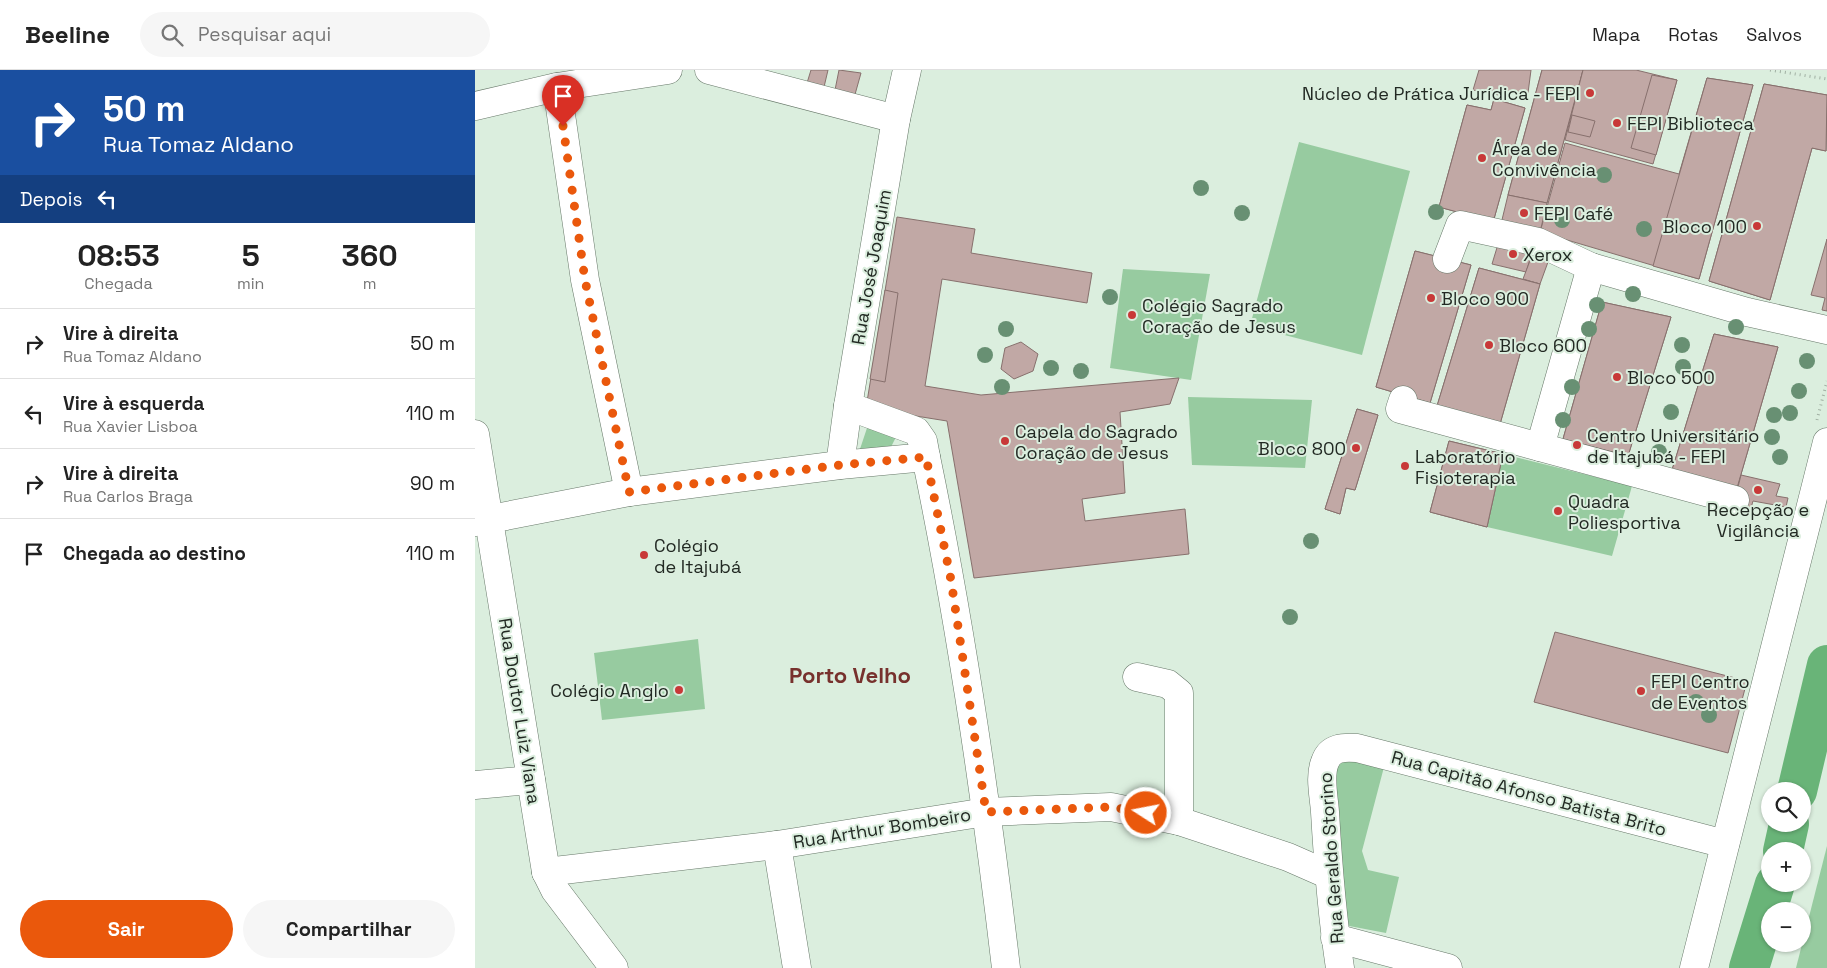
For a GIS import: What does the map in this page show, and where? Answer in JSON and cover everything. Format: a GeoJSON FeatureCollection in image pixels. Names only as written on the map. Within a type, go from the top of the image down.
{"type":"FeatureCollection","features":[{"type":"Feature","properties":{"kind":"street"},"geometry":{"type":"LineString","coordinates":[[475,106],[557,87],[668,70]]}},
{"type":"Feature","properties":{"kind":"street"},"geometry":{"type":"LineString","coordinates":[[709,70],[896,119]]}},
{"type":"Feature","properties":{"kind":"street","name":"Rua José Joaquim"},"geometry":{"type":"LineString","coordinates":[[840,465],[848,406],[896,119],[907,70]]}},
{"type":"Feature","properties":{"kind":"street"},"geometry":{"type":"LineString","coordinates":[[557,87],[585,280],[629,492]]}},
{"type":"Feature","properties":{"kind":"street"},"geometry":{"type":"LineString","coordinates":[[1447,259],[1460,225],[1538,242],[1591,267],[1747,312],[1827,330]]}},
{"type":"Feature","properties":{"kind":"street"},"geometry":{"type":"LineString","coordinates":[[1540,447],[1591,267]]}},
{"type":"Feature","properties":{"kind":"street"},"geometry":{"type":"LineString","coordinates":[[1403,400],[1400,409],[1481,425],[1540,447],[1735,500]]}},
{"type":"Feature","properties":{"kind":"street"},"geometry":{"type":"LineString","coordinates":[[848,406],[916,431],[923,441],[951,580],[986,812],[1006,968]]}},
{"type":"Feature","properties":{"kind":"street","name":"Rua Doutor Luiz Viana"},"geometry":{"type":"LineString","coordinates":[[475,434],[482,520],[531,780],[546,872],[555,890],[614,968]]}},
{"type":"Feature","properties":{"kind":"street"},"geometry":{"type":"LineString","coordinates":[[1694,968],[1827,442]]}},
{"type":"Feature","properties":{"kind":"street"},"geometry":{"type":"LineString","coordinates":[[482,520],[629,492],[840,465],[926,457]]}},
{"type":"Feature","properties":{"kind":"street"},"geometry":{"type":"LineString","coordinates":[[1813,494],[1823,497],[1816,528],[1827,530]]}},
{"type":"Feature","properties":{"kind":"street"},"geometry":{"type":"LineString","coordinates":[[1137,677],[1168,684],[1179,693],[1179,821]]}},
{"type":"Feature","properties":{"kind":"street","name":"Rua Capitão Afonso Batista Brito"},"geometry":{"type":"LineString","coordinates":[[1333,751],[1342,747],[1357,748],[1725,844]]}},
{"type":"Feature","properties":{"kind":"street","name":"Rua Geraldo Storino"},"geometry":{"type":"LineString","coordinates":[[1333,751],[1325,762],[1323,778],[1329,875],[1340,968]]}},
{"type":"Feature","properties":{"kind":"street"},"geometry":{"type":"LineString","coordinates":[[475,785],[531,780]]}},
{"type":"Feature","properties":{"kind":"street","name":"Rua Arthur Bombeiro"},"geometry":{"type":"LineString","coordinates":[[546,872],[777,845],[986,812],[1111,807],[1179,821],[1288,857],[1329,875]]}},
{"type":"Feature","properties":{"kind":"street"},"geometry":{"type":"LineString","coordinates":[[777,845],[797,968]]}},
{"type":"Feature","properties":{"kind":"street"},"geometry":{"type":"LineString","coordinates":[[1335,938],[1448,968]]}},
{"type":"Feature","properties":{"kind":"path"},"geometry":{"type":"LineString","coordinates":[[1770,70],[1827,79]]}},
{"type":"Feature","properties":{"kind":"green space"},"geometry":{"type":"Polygon","coordinates":[[[1299,142],[1410,171],[1362,355],[1250,326],[1299,142]]]}},
{"type":"Feature","properties":{"kind":"green space"},"geometry":{"type":"Polygon","coordinates":[[[1123,269],[1210,274],[1191,380],[1110,368],[1123,269]]]}},
{"type":"Feature","properties":{"kind":"green space"},"geometry":{"type":"Polygon","coordinates":[[[1188,397],[1312,400],[1305,468],[1192,465],[1188,397]]]}},
{"type":"Feature","properties":{"kind":"green space"},"geometry":{"type":"Polygon","coordinates":[[[868,425],[898,433],[889,451],[859,452],[868,425]]]}},
{"type":"Feature","properties":{"kind":"green space","name":"Quadra Poliesportiva"},"geometry":{"type":"Polygon","coordinates":[[[1503,454],[1632,486],[1612,556],[1487,527],[1503,454]]]}},
{"type":"Feature","properties":{"kind":"green space"},"geometry":{"type":"Polygon","coordinates":[[[698,639],[705,709],[602,720],[594,653],[698,639]]]}},
{"type":"Feature","properties":{"kind":"green space"},"geometry":{"type":"Polygon","coordinates":[[[1346,757],[1384,767],[1362,851],[1368,870],[1399,877],[1386,933],[1344,925],[1332,769],[1346,757]]]}},
{"type":"Feature","properties":{"kind":"green space"},"geometry":{"type":"Polygon","coordinates":[[[1827,846],[1827,968],[1796,968],[1800,952],[1811,952],[1811,909],[1827,846]]]}},
{"type":"Feature","properties":{"kind":"building"},"geometry":{"type":"Polygon","coordinates":[[[811,70],[828,70],[824,87],[807,83],[811,70]]]}},
{"type":"Feature","properties":{"kind":"building"},"geometry":{"type":"Polygon","coordinates":[[[839,70],[861,73],[854,98],[834,95],[839,70]]]}},
{"type":"Feature","properties":{"kind":"building"},"geometry":{"type":"Polygon","coordinates":[[[1479,70],[1531,70],[1528,93],[1510,90],[1509,97],[1473,90],[1479,70]]]}},
{"type":"Feature","properties":{"kind":"building"},"geometry":{"type":"Polygon","coordinates":[[[1542,70],[1583,70],[1547,203],[1508,195],[1542,70]]]}},
{"type":"Feature","properties":{"kind":"building"},"geometry":{"type":"Polygon","coordinates":[[[1542,70],[1583,70],[1547,203],[1508,195],[1542,70]]]}},
{"type":"Feature","properties":{"kind":"building","name":"Núcleo de Prática Jurídica - FEPI"},"geometry":{"type":"Polygon","coordinates":[[[1583,70],[1609,70],[1595,121],[1572,115],[1583,70]]]}},
{"type":"Feature","properties":{"kind":"building","name":"FEPI Biblioteca"},"geometry":{"type":"Polygon","coordinates":[[[1583,70],[1636,70],[1677,80],[1653,164],[1565,140],[1583,70]]]}},
{"type":"Feature","properties":{"kind":"building"},"geometry":{"type":"Polygon","coordinates":[[[1652,75],[1677,80],[1656,155],[1631,148],[1652,75]]]}},
{"type":"Feature","properties":{"kind":"building"},"geometry":{"type":"Polygon","coordinates":[[[1707,78],[1753,85],[1699,279],[1540,232],[1565,143],[1679,174],[1707,78]]]}},
{"type":"Feature","properties":{"kind":"building"},"geometry":{"type":"Polygon","coordinates":[[[1707,78],[1753,85],[1699,279],[1653,266],[1707,78]]]}},
{"type":"Feature","properties":{"kind":"building","name":"Bloco 100"},"geometry":{"type":"Polygon","coordinates":[[[1764,84],[1827,95],[1826,151],[1812,148],[1770,300],[1709,281],[1764,84]]]}},
{"type":"Feature","properties":{"kind":"building","name":"Bloco 100"},"geometry":{"type":"Polygon","coordinates":[[[1764,84],[1827,95],[1826,151],[1812,148],[1770,300],[1709,281],[1764,84]]]}},
{"type":"Feature","properties":{"kind":"building","name":"Área de Convivência"},"geometry":{"type":"Polygon","coordinates":[[[1494,99],[1525,108],[1492,226],[1461,213],[1439,207],[1467,105],[1491,110],[1494,99]]]}},
{"type":"Feature","properties":{"kind":"building","name":"Área de Convivência"},"geometry":{"type":"Polygon","coordinates":[[[1494,99],[1525,108],[1492,226],[1461,213],[1439,207],[1467,105],[1491,110],[1494,99]]]}},
{"type":"Feature","properties":{"kind":"building"},"geometry":{"type":"Polygon","coordinates":[[[1572,115],[1595,121],[1590,137],[1568,132],[1572,115]]]}},
{"type":"Feature","properties":{"kind":"building","name":"FEPI Café"},"geometry":{"type":"Polygon","coordinates":[[[1508,195],[1547,203],[1540,232],[1501,224],[1508,195]]]}},
{"type":"Feature","properties":{"kind":"building"},"geometry":{"type":"Polygon","coordinates":[[[897,217],[975,229],[971,253],[1092,273],[1087,303],[942,279],[925,386],[981,395],[1179,378],[1170,404],[1120,412],[1125,493],[1082,499],[1085,521],[1185,509],[1189,554],[974,578],[947,421],[866,408],[897,217]]]}},
{"type":"Feature","properties":{"kind":"building"},"geometry":{"type":"Polygon","coordinates":[[[1827,239],[1827,311],[1822,310],[1825,298],[1811,295],[1827,239]]]}},
{"type":"Feature","properties":{"kind":"building","name":"Xerox"},"geometry":{"type":"Polygon","coordinates":[[[1499,241],[1533,250],[1526,272],[1492,264],[1499,241]]]}},
{"type":"Feature","properties":{"kind":"building","name":"Bloco 900"},"geometry":{"type":"Polygon","coordinates":[[[1415,251],[1471,265],[1430,403],[1376,387],[1415,251]]]}},
{"type":"Feature","properties":{"kind":"building","name":"Bloco 900"},"geometry":{"type":"Polygon","coordinates":[[[1415,251],[1471,265],[1430,403],[1376,387],[1415,251]]]}},
{"type":"Feature","properties":{"kind":"building"},"geometry":{"type":"Polygon","coordinates":[[[1531,258],[1548,262],[1540,284],[1523,279],[1531,258]]]}},
{"type":"Feature","properties":{"kind":"building","name":"Bloco 600"},"geometry":{"type":"Polygon","coordinates":[[[1479,268],[1540,284],[1500,424],[1437,406],[1479,268]]]}},
{"type":"Feature","properties":{"kind":"building","name":"Bloco 600"},"geometry":{"type":"Polygon","coordinates":[[[1479,268],[1540,284],[1500,424],[1437,406],[1479,268]]]}},
{"type":"Feature","properties":{"kind":"building"},"geometry":{"type":"Polygon","coordinates":[[[885,290],[898,293],[885,382],[870,379],[885,290]]]}},
{"type":"Feature","properties":{"kind":"building","name":"Bloco 500"},"geometry":{"type":"Polygon","coordinates":[[[1602,302],[1671,317],[1628,456],[1563,439],[1602,302]]]}},
{"type":"Feature","properties":{"kind":"building","name":"Bloco 500"},"geometry":{"type":"Polygon","coordinates":[[[1602,302],[1671,317],[1628,456],[1563,439],[1602,302]]]}},
{"type":"Feature","properties":{"kind":"building"},"geometry":{"type":"Polygon","coordinates":[[[1714,334],[1778,347],[1737,488],[1672,470],[1714,334]]]}},
{"type":"Feature","properties":{"kind":"building"},"geometry":{"type":"Polygon","coordinates":[[[1714,334],[1778,347],[1737,488],[1672,470],[1714,334]]]}},
{"type":"Feature","properties":{"kind":"building"},"geometry":{"type":"Polygon","coordinates":[[[1021,342],[1038,354],[1033,371],[1014,379],[1001,369],[1005,348],[1021,342]]]}},
{"type":"Feature","properties":{"kind":"building","name":"Bloco 800"},"geometry":{"type":"Polygon","coordinates":[[[1357,409],[1378,415],[1355,490],[1346,488],[1340,514],[1325,509],[1357,409]]]}},
{"type":"Feature","properties":{"kind":"building","name":"Bloco 800"},"geometry":{"type":"Polygon","coordinates":[[[1357,409],[1378,415],[1355,490],[1346,488],[1340,514],[1325,509],[1357,409]]]}},
{"type":"Feature","properties":{"kind":"building"},"geometry":{"type":"Polygon","coordinates":[[[1449,441],[1503,454],[1487,527],[1430,512],[1449,441]]]}},
{"type":"Feature","properties":{"kind":"building"},"geometry":{"type":"Polygon","coordinates":[[[1449,441],[1503,454],[1487,527],[1430,512],[1449,441]]]}},
{"type":"Feature","properties":{"kind":"building","name":"Recepção e Vigilância"},"geometry":{"type":"Polygon","coordinates":[[[1741,475],[1780,484],[1776,496],[1788,498],[1786,507],[1753,501],[1749,515],[1732,511],[1741,475]]]}},
{"type":"Feature","properties":{"kind":"building","name":"FEPI Centro de Eventos"},"geometry":{"type":"Polygon","coordinates":[[[1555,632],[1747,681],[1728,753],[1534,702],[1555,632]]]}},
{"type":"Feature","properties":{"kind":"waterway"},"geometry":{"type":"LineString","coordinates":[[1799,782],[1827,665]]}},
{"type":"Feature","properties":{"kind":"waterway"},"geometry":{"type":"LineString","coordinates":[[1785,842],[1787,832]]}},
{"type":"Feature","properties":{"kind":"waterway"},"geometry":{"type":"LineString","coordinates":[[1749,968],[1773,892]]}},
{"type":"Feature","properties":{"kind":"place","name":"Núcleo de Prática Jurídica - FEPI"},"geometry":{"type":"Point","coordinates":[1590,93]}},
{"type":"Feature","properties":{"kind":"place","name":"FEPI Biblioteca"},"geometry":{"type":"Point","coordinates":[1617,123]}},
{"type":"Feature","properties":{"kind":"place","name":"Área de Convivência"},"geometry":{"type":"Point","coordinates":[1482,158]}},
{"type":"Feature","properties":{"kind":"place","name":"FEPI Café"},"geometry":{"type":"Point","coordinates":[1524,213]}},
{"type":"Feature","properties":{"kind":"place","name":"Bloco 100"},"geometry":{"type":"Point","coordinates":[1757,226]}},
{"type":"Feature","properties":{"kind":"place","name":"Xerox"},"geometry":{"type":"Point","coordinates":[1513,254]}},
{"type":"Feature","properties":{"kind":"place","name":"Bloco 900"},"geometry":{"type":"Point","coordinates":[1431,298]}},
{"type":"Feature","properties":{"kind":"place","name":"Colégio Sagrado Coração de Jesus"},"geometry":{"type":"Point","coordinates":[1132,315]}},
{"type":"Feature","properties":{"kind":"place","name":"Bloco 600"},"geometry":{"type":"Point","coordinates":[1489,345]}},
{"type":"Feature","properties":{"kind":"place","name":"Bloco 500"},"geometry":{"type":"Point","coordinates":[1617,377]}},
{"type":"Feature","properties":{"kind":"place","name":"Capela do Sagrado Coração de Jesus"},"geometry":{"type":"Point","coordinates":[1005,441]}},
{"type":"Feature","properties":{"kind":"place","name":"Centro Universitário de Itajubá - FEPI"},"geometry":{"type":"Point","coordinates":[1577,445]}},
{"type":"Feature","properties":{"kind":"place","name":"Bloco 800"},"geometry":{"type":"Point","coordinates":[1356,448]}},
{"type":"Feature","properties":{"kind":"place","name":"Laboratório Fisioterapia"},"geometry":{"type":"Point","coordinates":[1405,466]}},
{"type":"Feature","properties":{"kind":"place","name":"Recepção e Vigilância"},"geometry":{"type":"Point","coordinates":[1758,490]}},
{"type":"Feature","properties":{"kind":"place","name":"Quadra Poliesportiva"},"geometry":{"type":"Point","coordinates":[1558,511]}},
{"type":"Feature","properties":{"kind":"place","name":"Colégio de Itajubá"},"geometry":{"type":"Point","coordinates":[644,555]}},
{"type":"Feature","properties":{"kind":"place","name":"Colégio Anglo"},"geometry":{"type":"Point","coordinates":[679,690]}},
{"type":"Feature","properties":{"kind":"place","name":"FEPI Centro de Eventos"},"geometry":{"type":"Point","coordinates":[1641,691]}},
{"type":"Feature","properties":{"kind":"district","name":"Porto Velho"},"geometry":{"type":"Point","coordinates":[850,675]}},
{"type":"Feature","properties":{"kind":"route"},"geometry":{"type":"LineString","coordinates":[[563,126],[585,280],[629,492],[840,465],[926,457],[951,580],[986,812],[1111,807],[1146,813]]}}]}
